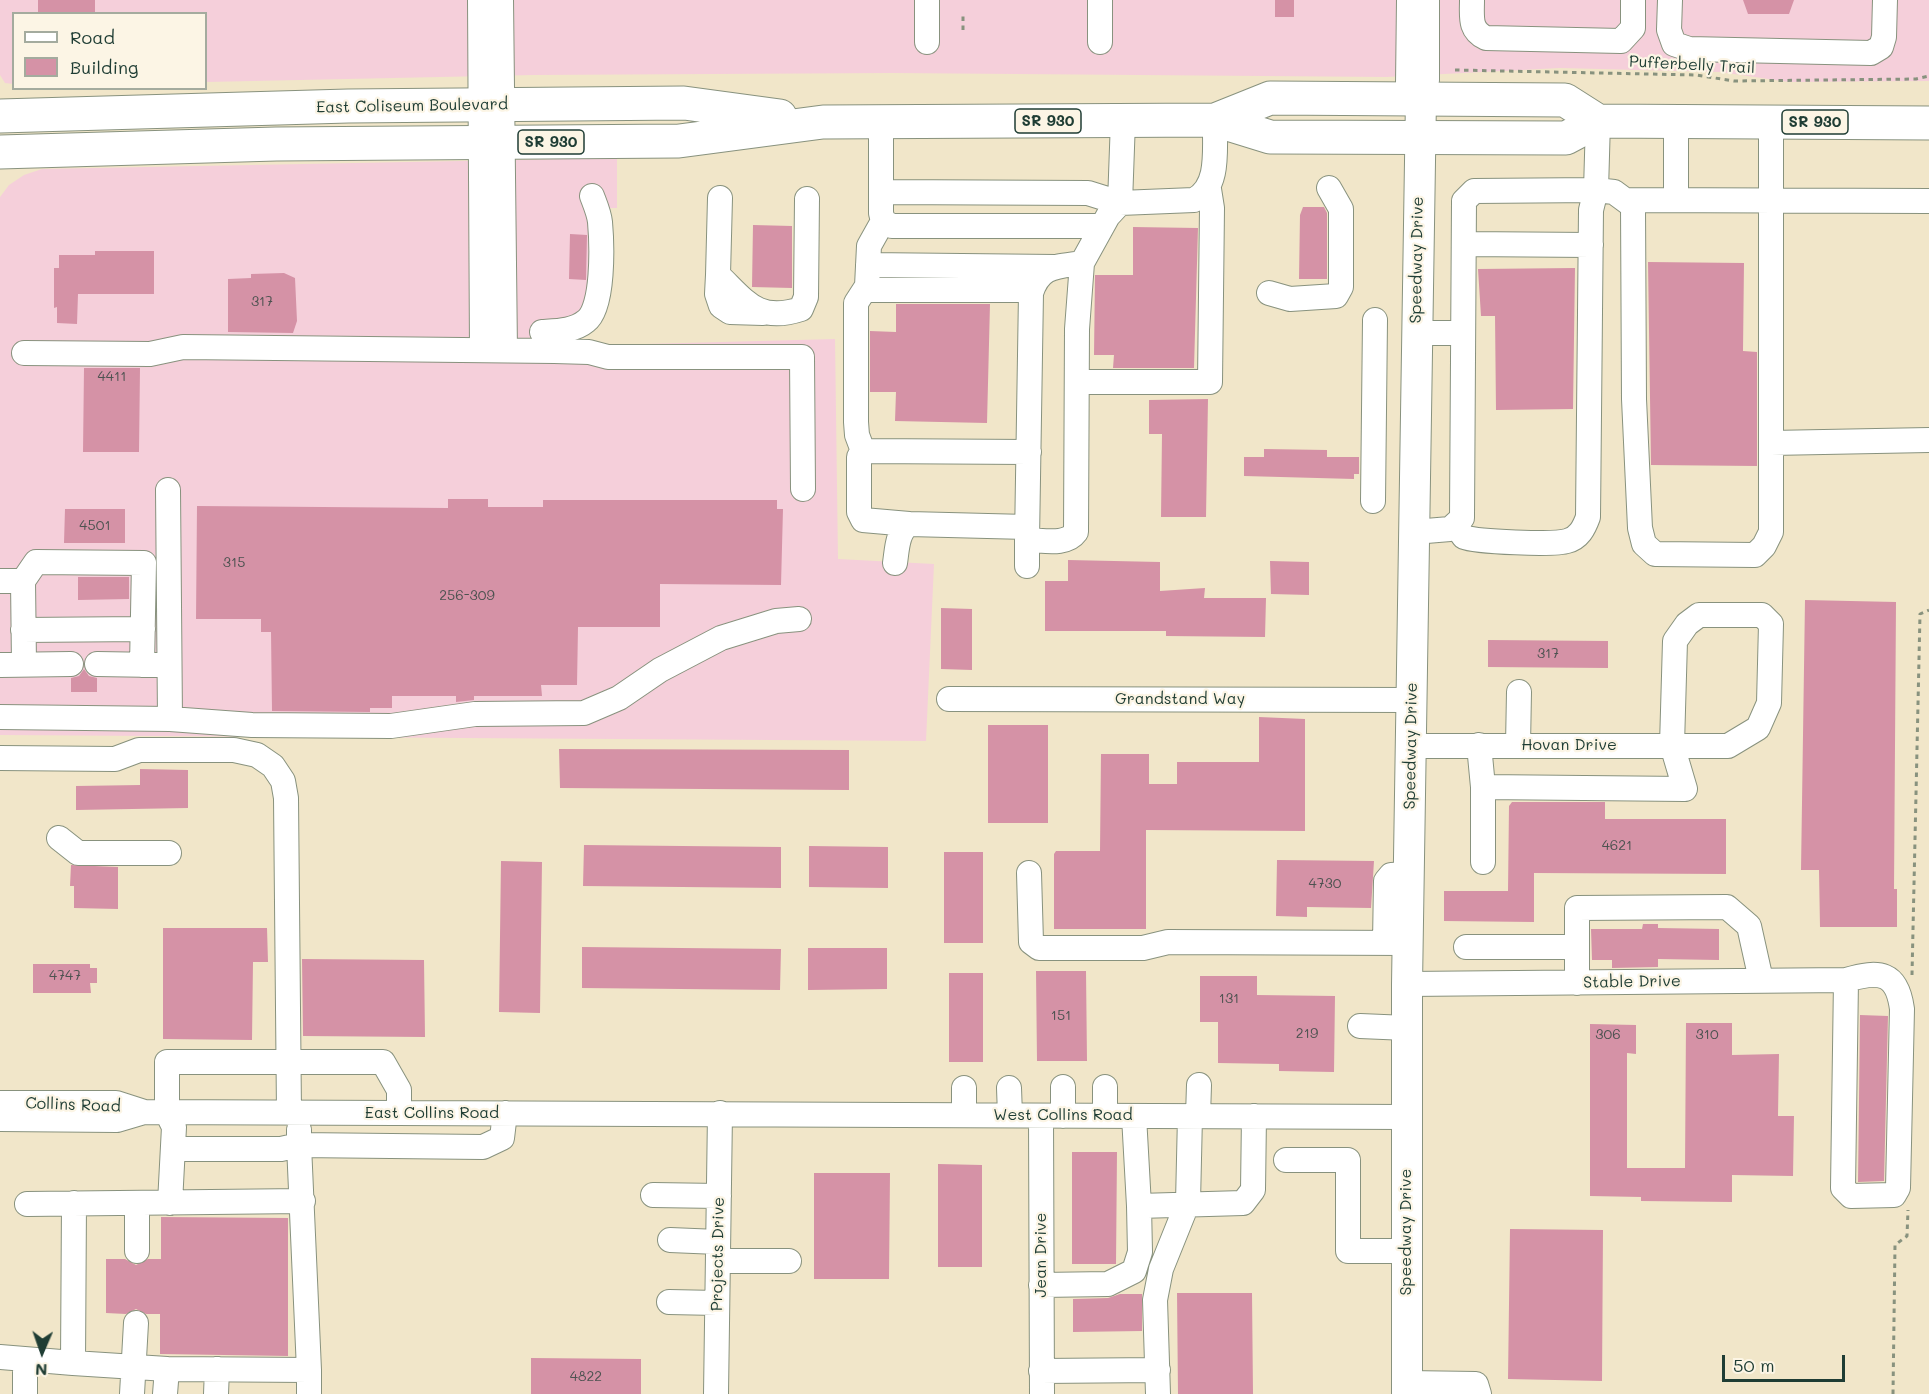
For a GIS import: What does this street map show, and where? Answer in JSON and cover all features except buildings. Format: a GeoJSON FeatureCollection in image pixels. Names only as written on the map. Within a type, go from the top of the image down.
{"type":"FeatureCollection","features":[{"type":"Feature","properties":{"kind":"highway","name":"East Coliseum Boulevard"},"geometry":{"type":"LineString","coordinates":[[1215,120],[1270,98],[1421,99]]}},
{"type":"Feature","properties":{"kind":"highway","name":"SR 930"},"geometry":{"type":"LineString","coordinates":[[1421,99],[1565,100],[1598,121]]}},
{"type":"Feature","properties":{"kind":"highway","name":"East Coliseum Boulevard"},"geometry":{"type":"LineString","coordinates":[[0,116],[684,103],[823,122]]}},
{"type":"Feature","properties":{"kind":"highway","name":"East Coliseum Boulevard"},"geometry":{"type":"LineString","coordinates":[[0,152],[276,144],[679,141],[823,122],[1215,120],[1270,138],[1419,137]]}},
{"type":"Feature","properties":{"kind":"highway","name":"SR 930"},"geometry":{"type":"LineString","coordinates":[[1419,137],[1566,138],[1598,121],[1929,123]]}},
{"type":"Feature","properties":{"kind":"main road","name":"Speedway Drive"},"geometry":{"type":"LineString","coordinates":[[1407,1389],[1407,984],[1396,943],[1409,874],[1421,99]]}},
{"type":"Feature","properties":{"kind":"street"},"geometry":{"type":"LineString","coordinates":[[480,0],[491,105],[494,350]]}},
{"type":"Feature","properties":{"kind":"street"},"geometry":{"type":"LineString","coordinates":[[491,105],[501,0]]}},
{"type":"Feature","properties":{"kind":"street"},"geometry":{"type":"LineString","coordinates":[[927,0],[927,42]]}},
{"type":"Feature","properties":{"kind":"street"},"geometry":{"type":"LineString","coordinates":[[1100,0],[1100,42]]}},
{"type":"Feature","properties":{"kind":"street"},"geometry":{"type":"LineString","coordinates":[[1409,0],[1408,84],[1421,99]]}},
{"type":"Feature","properties":{"kind":"street"},"geometry":{"type":"LineString","coordinates":[[1421,99],[1427,80],[1427,0]]}},
{"type":"Feature","properties":{"kind":"street"},"geometry":{"type":"LineString","coordinates":[[1472,0],[1472,24],[1477,34],[1486,39],[1622,41],[1633,28],[1633,0]]}},
{"type":"Feature","properties":{"kind":"street"},"geometry":{"type":"LineString","coordinates":[[1670,0],[1669,30],[1674,44],[1689,49],[1870,53],[1881,46],[1884,37],[1885,0]]}},
{"type":"Feature","properties":{"kind":"street"},"geometry":{"type":"LineString","coordinates":[[883,222],[869,246],[865,290],[856,303],[857,435],[863,450],[859,458],[859,512],[863,520],[1027,533],[1061,541],[1072,538],[1076,532],[1077,382],[1082,263],[1101,226],[1120,203],[1123,120]]}},
{"type":"Feature","properties":{"kind":"street"},"geometry":{"type":"LineString","coordinates":[[1077,382],[1210,382],[1212,208],[1209,189],[1214,165],[1215,120]]}},
{"type":"Feature","properties":{"kind":"street"},"geometry":{"type":"LineString","coordinates":[[1456,526],[1464,537],[1483,541],[1567,542],[1583,530],[1588,517],[1591,210],[1596,190],[1598,121]]}},
{"type":"Feature","properties":{"kind":"street"},"geometry":{"type":"LineString","coordinates":[[881,122],[880,213],[883,222],[892,226],[1101,226]]}},
{"type":"Feature","properties":{"kind":"street"},"geometry":{"type":"LineString","coordinates":[[1676,122],[1676,200]]}},
{"type":"Feature","properties":{"kind":"street"},"geometry":{"type":"LineString","coordinates":[[1414,532],[1450,530],[1462,518],[1464,201],[1474,191],[1596,190],[1614,192],[1634,206],[1634,399],[1640,528],[1644,544],[1654,554],[1755,555],[1764,546],[1771,532],[1772,122]]}},
{"type":"Feature","properties":{"kind":"street"},"geometry":{"type":"LineString","coordinates":[[1269,293],[1290,299],[1336,296],[1341,287],[1341,209],[1329,188]]}},
{"type":"Feature","properties":{"kind":"street"},"geometry":{"type":"LineString","coordinates":[[881,192],[1088,193],[1120,203],[1194,200],[1209,189]]}},
{"type":"Feature","properties":{"kind":"street"},"geometry":{"type":"LineString","coordinates":[[542,333],[576,328],[588,320],[596,310],[599,290],[600,222],[592,196]]}},
{"type":"Feature","properties":{"kind":"street"},"geometry":{"type":"LineString","coordinates":[[720,198],[718,275],[751,308],[765,314],[786,314],[801,309],[806,297],[807,200]]}},
{"type":"Feature","properties":{"kind":"street"},"geometry":{"type":"LineString","coordinates":[[1627,200],[1929,201]]}},
{"type":"Feature","properties":{"kind":"street"},"geometry":{"type":"LineString","coordinates":[[1464,244],[1591,245]]}},
{"type":"Feature","properties":{"kind":"street"},"geometry":{"type":"LineString","coordinates":[[868,265],[1055,267],[1082,263]]}},
{"type":"Feature","properties":{"kind":"street"},"geometry":{"type":"LineString","coordinates":[[1027,566],[1032,290],[1036,278],[1044,271],[1055,267]]}},
{"type":"Feature","properties":{"kind":"street"},"geometry":{"type":"LineString","coordinates":[[865,290],[1032,290]]}},
{"type":"Feature","properties":{"kind":"street"},"geometry":{"type":"LineString","coordinates":[[1373,501],[1376,320]]}},
{"type":"Feature","properties":{"kind":"street"},"geometry":{"type":"LineString","coordinates":[[1416,333],[1463,333]]}},
{"type":"Feature","properties":{"kind":"street"},"geometry":{"type":"LineString","coordinates":[[24,353],[150,354],[183,347],[589,352],[608,357],[802,357],[802,489]]}},
{"type":"Feature","properties":{"kind":"street"},"geometry":{"type":"LineString","coordinates":[[1771,443],[1929,440]]}},
{"type":"Feature","properties":{"kind":"street"},"geometry":{"type":"LineString","coordinates":[[863,450],[1029,452]]}},
{"type":"Feature","properties":{"kind":"street"},"geometry":{"type":"LineString","coordinates":[[168,490],[170,718]]}},
{"type":"Feature","properties":{"kind":"street"},"geometry":{"type":"LineString","coordinates":[[895,563],[900,535],[903,528],[909,524]]}},
{"type":"Feature","properties":{"kind":"street"},"geometry":{"type":"LineString","coordinates":[[24,664],[23,630],[11,581],[36,562],[144,562],[142,665]]}},
{"type":"Feature","properties":{"kind":"street","name":"Hovan Drive"},"geometry":{"type":"LineString","coordinates":[[1411,746],[1728,746],[1758,728],[1769,703],[1771,624],[1762,615],[1699,615],[1687,624],[1675,641],[1672,745]]}},
{"type":"Feature","properties":{"kind":"street"},"geometry":{"type":"LineString","coordinates":[[0,717],[170,718],[252,725],[392,726],[474,714],[584,713],[619,698],[660,670],[721,638],[776,621],[799,619]]}},
{"type":"Feature","properties":{"kind":"street"},"geometry":{"type":"LineString","coordinates":[[23,630],[143,629]]}},
{"type":"Feature","properties":{"kind":"street"},"geometry":{"type":"LineString","coordinates":[[0,665],[71,664]]}},
{"type":"Feature","properties":{"kind":"street"},"geometry":{"type":"LineString","coordinates":[[97,664],[169,666]]}},
{"type":"Feature","properties":{"kind":"street"},"geometry":{"type":"LineString","coordinates":[[1518,746],[1519,692]]}},
{"type":"Feature","properties":{"kind":"street","name":"Grandstand Way"},"geometry":{"type":"LineString","coordinates":[[949,699],[1411,700]]}},
{"type":"Feature","properties":{"kind":"street"},"geometry":{"type":"LineString","coordinates":[[1479,745],[1483,787],[1483,862]]}},
{"type":"Feature","properties":{"kind":"street"},"geometry":{"type":"LineString","coordinates":[[1483,787],[1685,789],[1672,745]]}},
{"type":"Feature","properties":{"kind":"street"},"geometry":{"type":"LineString","coordinates":[[0,758],[115,759],[139,750],[234,750],[257,755],[273,766],[283,781],[286,798],[288,1062],[299,1145],[303,1201],[309,1382],[217,1369],[167,1369],[0,1358]]}},
{"type":"Feature","properties":{"kind":"street"},"geometry":{"type":"LineString","coordinates":[[58,838],[78,853],[169,854]]}},
{"type":"Feature","properties":{"kind":"street"},"geometry":{"type":"LineString","coordinates":[[1029,873],[1031,942],[1039,948],[1143,948],[1168,942],[1396,943]]}},
{"type":"Feature","properties":{"kind":"street"},"geometry":{"type":"LineString","coordinates":[[1577,983],[1577,908],[1727,907],[1749,926],[1761,980]]}},
{"type":"Feature","properties":{"kind":"street"},"geometry":{"type":"LineString","coordinates":[[1467,947],[1577,947]]}},
{"type":"Feature","properties":{"kind":"street","name":"Stable Drive"},"geometry":{"type":"LineString","coordinates":[[1407,984],[1851,979],[1884,976],[1894,981],[1900,990],[1902,1009],[1899,1188],[1894,1195],[1851,1196],[1843,1188],[1851,979]]}},
{"type":"Feature","properties":{"kind":"street"},"geometry":{"type":"LineString","coordinates":[[1360,1026],[1407,1028]]}},
{"type":"Feature","properties":{"kind":"street"},"geometry":{"type":"LineString","coordinates":[[170,1203],[174,1127],[168,1113],[167,1062],[383,1062],[399,1090],[384,1146]]}},
{"type":"Feature","properties":{"kind":"street"},"geometry":{"type":"LineString","coordinates":[[1042,1383],[1158,1382],[1155,1300],[1161,1269],[1188,1202],[1194,1116],[1199,1085]]}},
{"type":"Feature","properties":{"kind":"street","name":"Jean Drive"},"geometry":{"type":"LineString","coordinates":[[1042,1383],[1041,1285],[1052,1116],[1063,1087]]}},
{"type":"Feature","properties":{"kind":"street"},"geometry":{"type":"LineString","coordinates":[[1105,1087],[1105,1116]]}},
{"type":"Feature","properties":{"kind":"street"},"geometry":{"type":"LineString","coordinates":[[964,1088],[964,1115]]}},
{"type":"Feature","properties":{"kind":"street"},"geometry":{"type":"LineString","coordinates":[[1010,1088],[1010,1115]]}},
{"type":"Feature","properties":{"kind":"street","name":"Collins Road"},"geometry":{"type":"LineString","coordinates":[[0,1102],[116,1103],[144,1112]]}},
{"type":"Feature","properties":{"kind":"street","name":"East Collins Road"},"geometry":{"type":"LineString","coordinates":[[144,1112],[720,1113]]}},
{"type":"Feature","properties":{"kind":"street","name":"Collins Road"},"geometry":{"type":"LineString","coordinates":[[0,1119],[117,1120],[144,1112]]}},
{"type":"Feature","properties":{"kind":"street"},"geometry":{"type":"LineString","coordinates":[[173,1149],[281,1149],[299,1145],[483,1147],[502,1138],[505,1113]]}},
{"type":"Feature","properties":{"kind":"street","name":"West Collins Road"},"geometry":{"type":"LineString","coordinates":[[720,1113],[1406,1116]]}},
{"type":"Feature","properties":{"kind":"street","name":"Projects Drive"},"geometry":{"type":"LineString","coordinates":[[716,1394],[720,1113]]}},
{"type":"Feature","properties":{"kind":"street"},"geometry":{"type":"LineString","coordinates":[[1041,1285],[1108,1284],[1134,1271],[1140,1252],[1134,1116]]}},
{"type":"Feature","properties":{"kind":"street"},"geometry":{"type":"LineString","coordinates":[[1138,1206],[1188,1202],[1243,1203],[1253,1190],[1254,1116]]}},
{"type":"Feature","properties":{"kind":"street"},"geometry":{"type":"LineString","coordinates":[[1286,1160],[1348,1160],[1348,1251],[1406,1251]]}},
{"type":"Feature","properties":{"kind":"street"},"geometry":{"type":"LineString","coordinates":[[653,1195],[718,1196]]}},
{"type":"Feature","properties":{"kind":"street"},"geometry":{"type":"LineString","coordinates":[[27,1204],[303,1201]]}},
{"type":"Feature","properties":{"kind":"street"},"geometry":{"type":"LineString","coordinates":[[73,1363],[74,1203]]}},
{"type":"Feature","properties":{"kind":"street"},"geometry":{"type":"LineString","coordinates":[[137,1203],[137,1251]]}},
{"type":"Feature","properties":{"kind":"street"},"geometry":{"type":"LineString","coordinates":[[670,1240],[718,1252],[789,1261]]}},
{"type":"Feature","properties":{"kind":"street"},"geometry":{"type":"LineString","coordinates":[[669,1302],[717,1303]]}},
{"type":"Feature","properties":{"kind":"street"},"geometry":{"type":"LineString","coordinates":[[132,1394],[136,1323]]}},
{"type":"Feature","properties":{"kind":"street"},"geometry":{"type":"LineString","coordinates":[[25,1394],[26,1359]]}},
{"type":"Feature","properties":{"kind":"street"},"geometry":{"type":"LineString","coordinates":[[165,1394],[167,1369]]}},
{"type":"Feature","properties":{"kind":"street"},"geometry":{"type":"LineString","coordinates":[[216,1394],[217,1369]]}},
{"type":"Feature","properties":{"kind":"street"},"geometry":{"type":"LineString","coordinates":[[1407,1389],[1476,1384],[1479,1394]]}},
{"type":"Feature","properties":{"kind":"path"},"geometry":{"type":"LineString","coordinates":[[963,16],[963,30]]}},
{"type":"Feature","properties":{"kind":"path","name":"Pufferbelly Trail"},"geometry":{"type":"LineString","coordinates":[[1455,70],[1696,75],[1734,81],[1916,79],[1929,76]]}},
{"type":"Feature","properties":{"kind":"shaded area"},"geometry":{"type":"Polygon","coordinates":[[[0,0],[1929,0],[1929,81],[1789,82],[1720,72],[1560,68],[1386,77],[892,73],[534,75],[207,82],[207,12],[12,12],[12,84],[5,83],[0,75],[0,0]]]}},
{"type":"Feature","properties":{"kind":"shaded area"},"geometry":{"type":"Polygon","coordinates":[[[617,158],[617,208],[602,208],[603,312],[557,339],[607,345],[835,339],[838,559],[934,564],[926,741],[0,735],[0,197],[9,185],[24,175],[42,169],[617,158]]]}}]}
